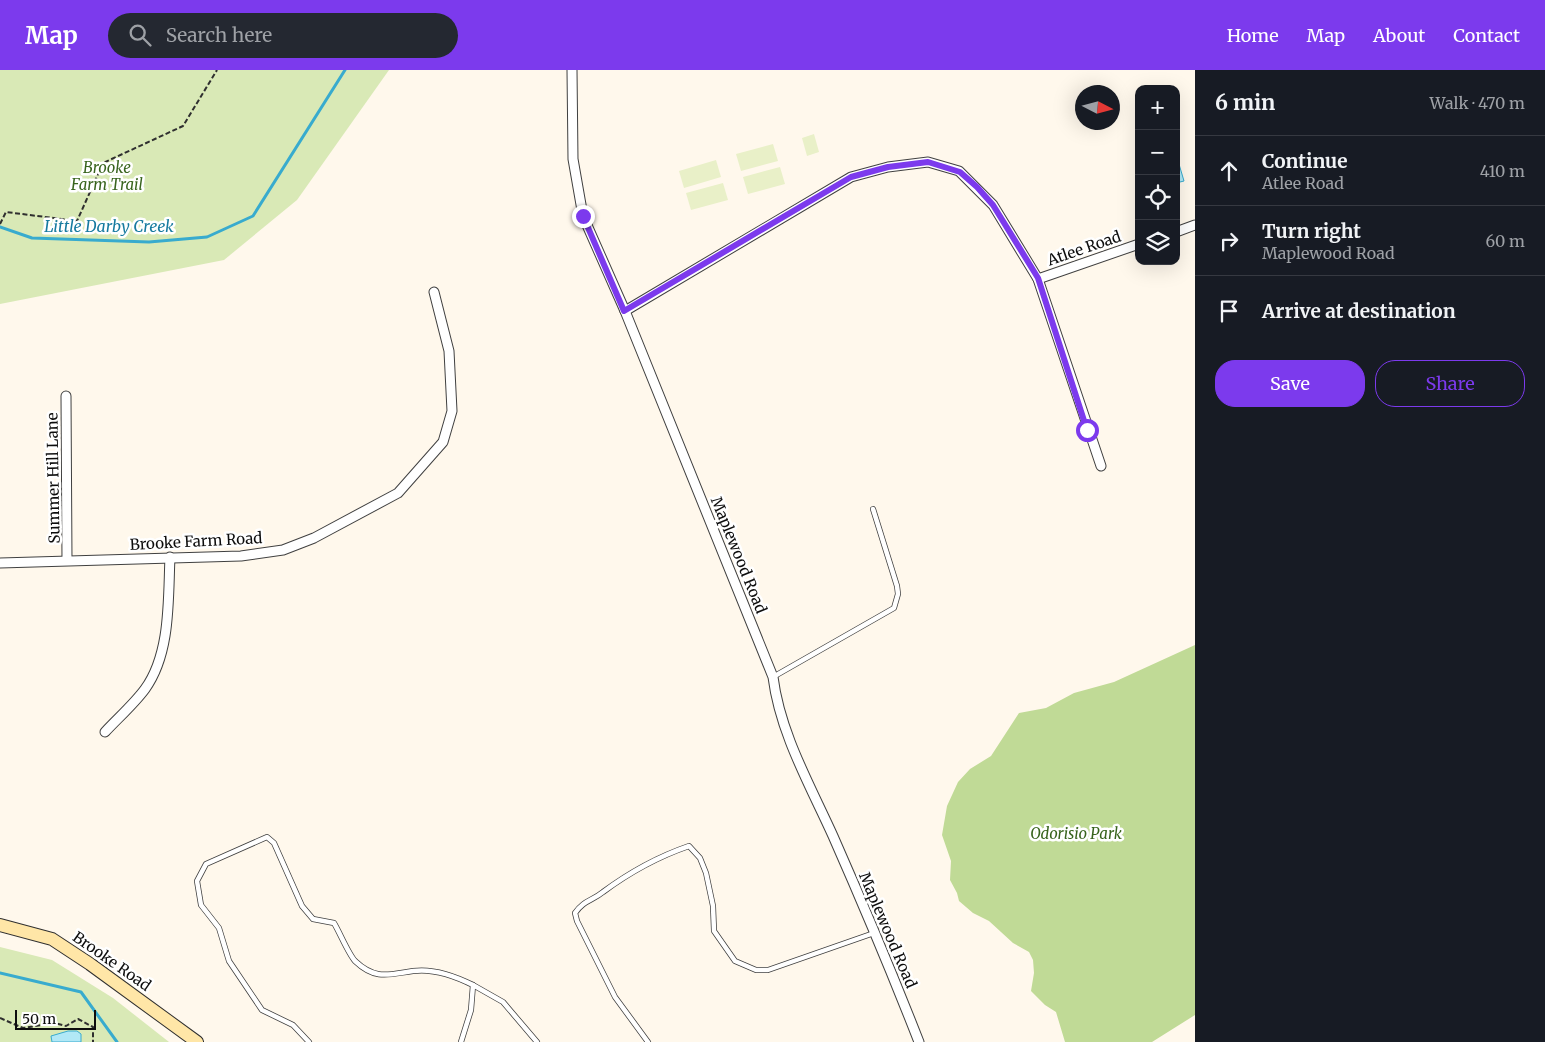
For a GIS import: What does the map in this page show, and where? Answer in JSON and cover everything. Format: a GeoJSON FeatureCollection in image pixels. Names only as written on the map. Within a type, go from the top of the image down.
{"type":"FeatureCollection","features":[{"type":"Feature","properties":{"kind":"main road","name":"Brooke Road"},"geometry":{"type":"LineString","coordinates":[[0,924],[52,939],[90,964],[197,1042]]}},
{"type":"Feature","properties":{"kind":"street","name":"Maplewood Road"},"geometry":{"type":"LineString","coordinates":[[572,70],[573,159],[583,216],[624,311],[773,677],[776,698],[787,734],[876,932],[919,1042]]}},
{"type":"Feature","properties":{"kind":"street","name":"Atlee Road"},"geometry":{"type":"LineString","coordinates":[[624,311],[851,177],[888,167],[928,162],[960,172],[993,205],[1038,278],[1100,466]]}},
{"type":"Feature","properties":{"kind":"street"},"geometry":{"type":"LineString","coordinates":[[1180,231],[1195,225]]}},
{"type":"Feature","properties":{"kind":"street","name":"Atlee Road"},"geometry":{"type":"LineString","coordinates":[[1038,278],[1135,245]]}},
{"type":"Feature","properties":{"kind":"street","name":"Brooke Farm Road"},"geometry":{"type":"LineString","coordinates":[[0,563],[241,556],[284,550],[314,538],[398,493],[443,442],[452,411],[449,351],[434,292]]}},
{"type":"Feature","properties":{"kind":"street","name":"Summer Hill Lane"},"geometry":{"type":"LineString","coordinates":[[66,396],[68,560]]}},
{"type":"Feature","properties":{"kind":"street"},"geometry":{"type":"LineString","coordinates":[[105,732],[146,688],[161,653],[167,628],[170,557]]}},
{"type":"Feature","properties":{"kind":"lane"},"geometry":{"type":"LineString","coordinates":[[773,677],[894,608],[898,594],[897,586],[873,509]]}},
{"type":"Feature","properties":{"kind":"lane"},"geometry":{"type":"LineString","coordinates":[[309,1042],[293,1025],[262,1010],[229,961],[219,928],[201,905],[197,881],[206,864],[267,837],[274,843],[302,906],[313,919],[334,924],[355,960],[375,973],[389,976],[414,971],[437,972],[455,976],[503,1002],[537,1042]]}},
{"type":"Feature","properties":{"kind":"lane"},"geometry":{"type":"LineString","coordinates":[[648,1042],[615,997],[577,921],[576,913],[583,903],[602,893],[615,882],[645,864],[689,846],[700,858],[706,873],[713,906],[714,931],[735,961],[756,970],[768,970],[876,932]]}},
{"type":"Feature","properties":{"kind":"lane"},"geometry":{"type":"LineString","coordinates":[[461,1042],[471,1010],[473,985]]}},
{"type":"Feature","properties":{"kind":"path"},"geometry":{"type":"LineString","coordinates":[[0,224],[6,212],[77,221],[103,163],[183,126],[217,70]]}},
{"type":"Feature","properties":{"kind":"path"},"geometry":{"type":"LineString","coordinates":[[0,1018],[23,1028],[54,1023],[66,1026],[78,1019],[93,1027],[93,1042]]}},
{"type":"Feature","properties":{"kind":"green space","name":"Brooke Farm Trail"},"geometry":{"type":"Polygon","coordinates":[[[0,70],[389,70],[297,200],[224,260],[0,304],[0,70]]]}},
{"type":"Feature","properties":{"kind":"green space"},"geometry":{"type":"Polygon","coordinates":[[[814,134],[819,152],[807,156],[802,138],[814,134]]]}},
{"type":"Feature","properties":{"kind":"green space"},"geometry":{"type":"Polygon","coordinates":[[[773,144],[778,161],[741,171],[736,154],[773,144]]]}},
{"type":"Feature","properties":{"kind":"green space"},"geometry":{"type":"Polygon","coordinates":[[[716,160],[721,177],[684,188],[679,171],[716,160]]]}},
{"type":"Feature","properties":{"kind":"green space"},"geometry":{"type":"Polygon","coordinates":[[[780,167],[785,184],[748,194],[743,177],[780,167]]]}},
{"type":"Feature","properties":{"kind":"green space"},"geometry":{"type":"Polygon","coordinates":[[[723,183],[728,200],[691,210],[686,193],[723,183]]]}},
{"type":"Feature","properties":{"kind":"green space","name":"Odorisio Park"},"geometry":{"type":"Polygon","coordinates":[[[1195,645],[1195,1015],[1152,1042],[1065,1042],[1056,1012],[1045,1005],[1031,991],[1034,973],[1033,960],[1029,952],[1013,943],[989,921],[973,913],[959,901],[950,880],[951,861],[942,835],[947,806],[958,782],[970,769],[991,756],[1019,713],[1046,708],[1074,693],[1114,682],[1195,645]]]}},
{"type":"Feature","properties":{"kind":"green space"},"geometry":{"type":"Polygon","coordinates":[[[0,947],[52,960],[113,998],[169,1042],[0,1042],[0,947]]]}},
{"type":"Feature","properties":{"kind":"water"},"geometry":{"type":"Polygon","coordinates":[[[1180,168],[1184,181],[1180,182],[1180,168]]]}},
{"type":"Feature","properties":{"kind":"water"},"geometry":{"type":"Polygon","coordinates":[[[68,1031],[77,1031],[81,1034],[81,1042],[52,1042],[51,1036],[68,1031]]]}},
{"type":"Feature","properties":{"kind":"pier"},"geometry":{"type":"Polygon","coordinates":[[[639,70],[667,70],[667,72],[665,74],[641,74],[639,70]]]}},
{"type":"Feature","properties":{"kind":"waterway","name":"Little Darby Creek"},"geometry":{"type":"LineString","coordinates":[[0,227],[32,238],[149,242],[207,237],[253,216],[345,70]]}},
{"type":"Feature","properties":{"kind":"waterway"},"geometry":{"type":"LineString","coordinates":[[0,973],[81,992],[117,1042]]}},
{"type":"Feature","properties":{"kind":"route"},"geometry":{"type":"LineString","coordinates":[[583,216],[624,311],[851,177],[888,167],[928,162],[960,172],[993,205],[1038,278],[1087,430]]}}]}
